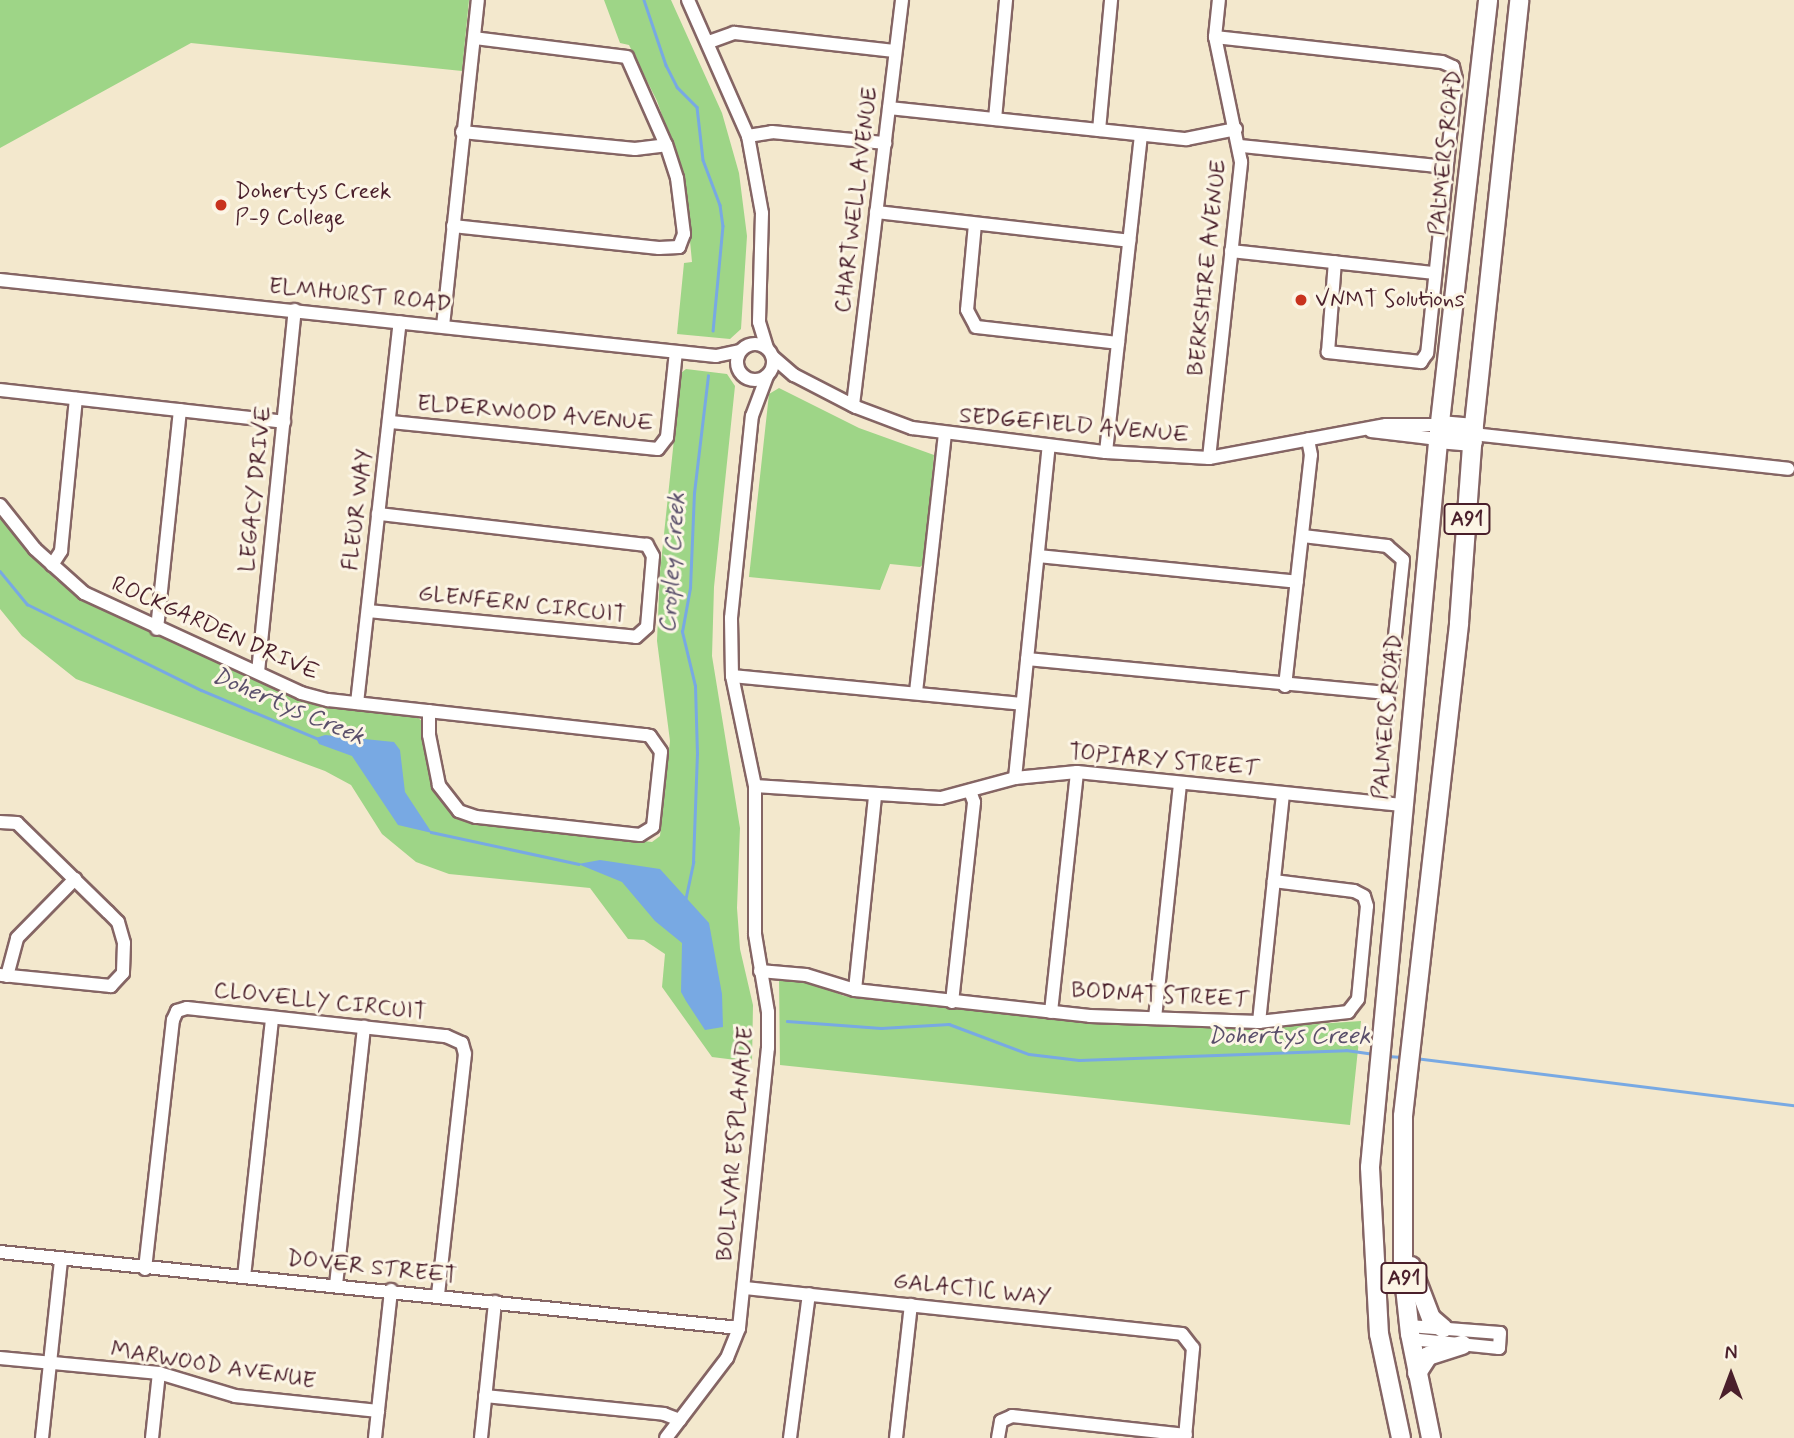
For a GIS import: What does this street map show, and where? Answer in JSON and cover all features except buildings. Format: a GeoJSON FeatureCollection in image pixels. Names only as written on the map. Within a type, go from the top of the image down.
{"type":"FeatureCollection","features":[{"type":"Feature","properties":{"kind":"highway","name":"PALMERS ROAD"},"geometry":{"type":"LineString","coordinates":[[1401,1438],[1380,1335],[1370,1194],[1374,1115],[1439,432],[1488,0]]}},
{"type":"Feature","properties":{"kind":"highway","name":"A91"},"geometry":{"type":"LineString","coordinates":[[1431,1438],[1410,1333],[1402,1240],[1403,1115],[1459,623],[1473,435],[1519,0]]}},
{"type":"Feature","properties":{"kind":"highway"},"geometry":{"type":"LineString","coordinates":[[1439,432],[1473,435]]}},
{"type":"Feature","properties":{"kind":"highway"},"geometry":{"type":"LineString","coordinates":[[1402,1240],[1431,1318],[1443,1328]]}},
{"type":"Feature","properties":{"kind":"highway"},"geometry":{"type":"LineString","coordinates":[[1380,1335],[1410,1333]]}},
{"type":"Feature","properties":{"kind":"highway"},"geometry":{"type":"LineString","coordinates":[[1417,1373],[1428,1356],[1462,1345]]}},
{"type":"Feature","properties":{"kind":"street"},"geometry":{"type":"LineString","coordinates":[[443,326],[478,0]]}},
{"type":"Feature","properties":{"kind":"street"},"geometry":{"type":"LineString","coordinates":[[688,0],[709,42],[748,136],[762,213],[759,322],[770,353],[767,375],[754,380],[740,372],[743,349],[759,322]]}},
{"type":"Feature","properties":{"kind":"street","name":"CHARTWELL AVENUE"},"geometry":{"type":"LineString","coordinates":[[853,405],[902,0]]}},
{"type":"Feature","properties":{"kind":"street"},"geometry":{"type":"LineString","coordinates":[[995,119],[1006,0]]}},
{"type":"Feature","properties":{"kind":"street"},"geometry":{"type":"LineString","coordinates":[[1099,130],[1111,0]]}},
{"type":"Feature","properties":{"kind":"street","name":"BERKSHIRE AVENUE"},"geometry":{"type":"LineString","coordinates":[[1209,458],[1241,146],[1215,37],[1219,0]]}},
{"type":"Feature","properties":{"kind":"street"},"geometry":{"type":"LineString","coordinates":[[709,42],[734,33],[895,51]]}},
{"type":"Feature","properties":{"kind":"street"},"geometry":{"type":"LineString","coordinates":[[1215,37],[1442,62],[1452,67],[1456,79],[1427,353],[1422,362],[1334,356],[1326,346],[1335,262]]}},
{"type":"Feature","properties":{"kind":"street"},"geometry":{"type":"LineString","coordinates":[[453,226],[659,248],[679,247],[684,217],[666,145],[624,55],[475,38]]}},
{"type":"Feature","properties":{"kind":"street"},"geometry":{"type":"LineString","coordinates":[[890,108],[1186,139],[1236,128]]}},
{"type":"Feature","properties":{"kind":"street"},"geometry":{"type":"LineString","coordinates":[[462,132],[635,149],[666,145]]}},
{"type":"Feature","properties":{"kind":"street"},"geometry":{"type":"LineString","coordinates":[[748,136],[772,132],[885,143]]}},
{"type":"Feature","properties":{"kind":"street"},"geometry":{"type":"LineString","coordinates":[[1106,452],[1142,135]]}},
{"type":"Feature","properties":{"kind":"street"},"geometry":{"type":"LineString","coordinates":[[1241,146],[1446,167]]}},
{"type":"Feature","properties":{"kind":"street"},"geometry":{"type":"LineString","coordinates":[[876,212],[1129,241]]}},
{"type":"Feature","properties":{"kind":"street"},"geometry":{"type":"LineString","coordinates":[[975,224],[967,310],[976,327],[1118,343]]}},
{"type":"Feature","properties":{"kind":"street"},"geometry":{"type":"LineString","coordinates":[[1231,251],[1435,273]]}},
{"type":"Feature","properties":{"kind":"street","name":"ELMHURST ROAD"},"geometry":{"type":"LineString","coordinates":[[0,280],[716,356],[743,349]]}},
{"type":"Feature","properties":{"kind":"street","name":"LEGACY DRIVE"},"geometry":{"type":"LineString","coordinates":[[258,672],[295,310]]}},
{"type":"Feature","properties":{"kind":"street","name":"FLEUR WAY"},"geometry":{"type":"LineString","coordinates":[[357,703],[391,422],[400,322]]}},
{"type":"Feature","properties":{"kind":"street"},"geometry":{"type":"LineString","coordinates":[[743,349],[759,344],[770,353]]}},
{"type":"Feature","properties":{"kind":"street","name":"ELDERWOOD AVENUE"},"geometry":{"type":"LineString","coordinates":[[391,422],[658,449],[667,437],[676,352]]}},
{"type":"Feature","properties":{"kind":"street","name":"SEDGEFIELD AVENUE"},"geometry":{"type":"LineString","coordinates":[[770,353],[794,375],[853,405],[901,425],[945,435],[1106,452],[1209,458],[1386,425],[1439,432]]}},
{"type":"Feature","properties":{"kind":"street","name":"ELMHURST ROAD"},"geometry":{"type":"LineString","coordinates":[[716,356],[740,372]]}},
{"type":"Feature","properties":{"kind":"street","name":"BOLIVAR ESPLANADE"},"geometry":{"type":"LineString","coordinates":[[740,372],[752,416]]}},
{"type":"Feature","properties":{"kind":"street","name":"SEDGEFIELD AVENUE"},"geometry":{"type":"LineString","coordinates":[[767,375],[794,375]]}},
{"type":"Feature","properties":{"kind":"street","name":"BOLIVAR ESPLANADE"},"geometry":{"type":"LineString","coordinates":[[666,1438],[727,1358],[739,1328],[768,1048],[755,934],[755,786],[732,676],[734,559],[752,416],[767,375]]}},
{"type":"Feature","properties":{"kind":"street"},"geometry":{"type":"LineString","coordinates":[[0,390],[284,422]]}},
{"type":"Feature","properties":{"kind":"street"},"geometry":{"type":"LineString","coordinates":[[52,565],[63,539],[76,399]]}},
{"type":"Feature","properties":{"kind":"street"},"geometry":{"type":"LineString","coordinates":[[157,629],[180,410]]}},
{"type":"Feature","properties":{"kind":"street"},"geometry":{"type":"LineString","coordinates":[[916,692],[945,435]]}},
{"type":"Feature","properties":{"kind":"street"},"geometry":{"type":"LineString","coordinates":[[1473,435],[1788,469]]}},
{"type":"Feature","properties":{"kind":"street"},"geometry":{"type":"LineString","coordinates":[[1285,686],[1311,455],[1308,439]]}},
{"type":"Feature","properties":{"kind":"street"},"geometry":{"type":"LineString","coordinates":[[1015,778],[1049,446]]}},
{"type":"Feature","properties":{"kind":"street","name":"ROCKGARDEN DRIVE"},"geometry":{"type":"LineString","coordinates":[[0,505],[52,565],[84,593],[157,629],[314,697],[646,735],[657,742],[661,752],[654,822],[648,833],[475,817],[451,805],[439,785],[429,734],[429,711]]}},
{"type":"Feature","properties":{"kind":"street","name":"GLENFERN CIRCUIT"},"geometry":{"type":"LineString","coordinates":[[368,611],[636,637],[647,626],[653,556],[647,545],[378,514]]}},
{"type":"Feature","properties":{"kind":"street"},"geometry":{"type":"LineString","coordinates":[[1303,536],[1387,546],[1403,560],[1390,684],[1384,693]]}},
{"type":"Feature","properties":{"kind":"street"},"geometry":{"type":"LineString","coordinates":[[1038,556],[1297,582]]}},
{"type":"Feature","properties":{"kind":"street"},"geometry":{"type":"LineString","coordinates":[[1027,659],[1285,686],[1384,693]]}},
{"type":"Feature","properties":{"kind":"street"},"geometry":{"type":"LineString","coordinates":[[732,676],[1022,704]]}},
{"type":"Feature","properties":{"kind":"street"},"geometry":{"type":"LineString","coordinates":[[1384,693],[1388,701],[1384,742]]}},
{"type":"Feature","properties":{"kind":"street"},"geometry":{"type":"LineString","coordinates":[[1051,1012],[1077,772]]}},
{"type":"Feature","properties":{"kind":"street","name":"TOPIARY STREET"},"geometry":{"type":"LineString","coordinates":[[755,786],[941,798],[1015,778],[1077,772],[1404,806]]}},
{"type":"Feature","properties":{"kind":"street"},"geometry":{"type":"LineString","coordinates":[[1155,1018],[1180,783]]}},
{"type":"Feature","properties":{"kind":"street"},"geometry":{"type":"LineString","coordinates":[[952,1002],[974,802],[970,791]]}},
{"type":"Feature","properties":{"kind":"street"},"geometry":{"type":"LineString","coordinates":[[1259,1022],[1283,794]]}},
{"type":"Feature","properties":{"kind":"street"},"geometry":{"type":"LineString","coordinates":[[855,990],[875,795]]}},
{"type":"Feature","properties":{"kind":"street"},"geometry":{"type":"LineString","coordinates":[[0,821],[17,823],[75,879],[122,932],[122,973],[116,984],[106,987],[4,976],[17,938],[75,879]]}},
{"type":"Feature","properties":{"kind":"street","name":"BODNAT STREET"},"geometry":{"type":"LineString","coordinates":[[760,971],[806,975],[855,990],[1051,1012],[1259,1022],[1342,1013],[1353,1009],[1358,999],[1367,906],[1363,897],[1354,891],[1274,881]]}},
{"type":"Feature","properties":{"kind":"street","name":"CLOVELLY CIRCUIT"},"geometry":{"type":"LineString","coordinates":[[145,1269],[174,1016],[187,1008],[452,1037],[465,1048],[438,1296]]}},
{"type":"Feature","properties":{"kind":"street"},"geometry":{"type":"LineString","coordinates":[[244,1277],[272,1018]]}},
{"type":"Feature","properties":{"kind":"street"},"geometry":{"type":"LineString","coordinates":[[336,1285],[363,1027]]}},
{"type":"Feature","properties":{"kind":"street","name":"DOVER STREET"},"geometry":{"type":"LineString","coordinates":[[0,1252],[145,1269],[391,1290],[739,1328]]}},
{"type":"Feature","properties":{"kind":"street"},"geometry":{"type":"LineString","coordinates":[[42,1438],[61,1260]]}},
{"type":"Feature","properties":{"kind":"street","name":"GALACTIC WAY"},"geometry":{"type":"LineString","coordinates":[[745,1288],[1178,1334],[1192,1341],[1185,1437]]}},
{"type":"Feature","properties":{"kind":"street"},"geometry":{"type":"LineString","coordinates":[[375,1438],[391,1290]]}},
{"type":"Feature","properties":{"kind":"street"},"geometry":{"type":"LineString","coordinates":[[790,1438],[809,1294]]}},
{"type":"Feature","properties":{"kind":"street"},"geometry":{"type":"LineString","coordinates":[[481,1438],[495,1302]]}},
{"type":"Feature","properties":{"kind":"street"},"geometry":{"type":"LineString","coordinates":[[896,1438],[911,1305]]}},
{"type":"Feature","properties":{"kind":"street"},"geometry":{"type":"LineString","coordinates":[[1443,1328],[1500,1333],[1499,1348],[1462,1345],[1410,1333],[1443,1328]]}},
{"type":"Feature","properties":{"kind":"street","name":"MARWOOD AVENUE"},"geometry":{"type":"LineString","coordinates":[[0,1358],[159,1373],[235,1395],[378,1410]]}},
{"type":"Feature","properties":{"kind":"street"},"geometry":{"type":"LineString","coordinates":[[152,1438],[159,1373]]}},
{"type":"Feature","properties":{"kind":"street"},"geometry":{"type":"LineString","coordinates":[[485,1396],[664,1414],[680,1420]]}},
{"type":"Feature","properties":{"kind":"street"},"geometry":{"type":"LineString","coordinates":[[998,1438],[1001,1421],[1012,1416],[1185,1437]]}},
{"type":"Feature","properties":{"kind":"green space"},"geometry":{"type":"Polygon","coordinates":[[[0,0],[469,0],[462,71],[191,43],[0,148],[0,0]]]}},
{"type":"Feature","properties":{"kind":"green space"},"geometry":{"type":"Polygon","coordinates":[[[604,0],[671,0],[722,113],[739,173],[747,236],[741,329],[730,339],[677,334],[684,263],[692,262],[684,177],[657,101],[629,45],[620,43],[604,0]]]}},
{"type":"Feature","properties":{"kind":"green space"},"geometry":{"type":"Polygon","coordinates":[[[686,369],[727,374],[735,386],[714,587],[712,656],[740,828],[737,908],[740,949],[753,1005],[752,1062],[712,1057],[662,987],[665,954],[644,940],[628,939],[590,888],[449,874],[416,862],[382,834],[351,785],[325,771],[76,679],[22,636],[0,609],[0,515],[56,580],[102,610],[315,705],[417,717],[423,722],[438,795],[463,819],[652,842],[660,836],[670,741],[657,641],[660,572],[681,373],[686,369]]]}},
{"type":"Feature","properties":{"kind":"green space"},"geometry":{"type":"Polygon","coordinates":[[[779,388],[859,428],[934,455],[925,563],[920,567],[890,564],[880,590],[749,577],[769,394],[779,388]]]}},
{"type":"Feature","properties":{"kind":"green space"},"geometry":{"type":"Polygon","coordinates":[[[779,976],[803,979],[844,996],[1090,1022],[1259,1028],[1361,1021],[1350,1125],[780,1065],[779,976]]]}},
{"type":"Feature","properties":{"kind":"water"},"geometry":{"type":"Polygon","coordinates":[[[325,735],[394,742],[400,750],[405,792],[432,833],[398,825],[352,756],[319,744],[316,738],[325,735]]]}},
{"type":"Feature","properties":{"kind":"water"},"geometry":{"type":"Polygon","coordinates":[[[600,860],[660,869],[709,923],[722,994],[723,1027],[705,1030],[681,992],[682,943],[655,921],[622,882],[578,864],[600,860]]]}},
{"type":"Feature","properties":{"kind":"waterway","name":"Cropley Creek"},"geometry":{"type":"LineString","coordinates":[[644,0],[666,65],[677,87],[697,107],[703,160],[720,205],[723,226],[713,331]]}},
{"type":"Feature","properties":{"kind":"waterway","name":"Cropley Creek"},"geometry":{"type":"LineString","coordinates":[[685,901],[693,862],[697,754],[695,686],[682,632],[690,588],[694,493],[708,376]]}},
{"type":"Feature","properties":{"kind":"waterway","name":"Dohertys Creek"},"geometry":{"type":"LineString","coordinates":[[0,571],[27,604],[201,690],[319,739]]}},
{"type":"Feature","properties":{"kind":"waterway","name":"Dohertys Creek"},"geometry":{"type":"LineString","coordinates":[[431,832],[579,864]]}},
{"type":"Feature","properties":{"kind":"waterway","name":"Dohertys Creek"},"geometry":{"type":"LineString","coordinates":[[787,1021],[881,1028],[949,1024],[1029,1054],[1079,1060],[1346,1050],[1374,1054]]}},
{"type":"Feature","properties":{"kind":"waterway","name":"Dohertys Creek"},"geometry":{"type":"LineString","coordinates":[[1387,1056],[1402,1057]]}},
{"type":"Feature","properties":{"kind":"waterway","name":"Dohertys Creek"},"geometry":{"type":"LineString","coordinates":[[1415,1058],[1794,1105]]}},
{"type":"Feature","properties":{"kind":"place","name":"Dohertys Creek P-9 College"},"geometry":{"type":"Point","coordinates":[221,205]}},
{"type":"Feature","properties":{"kind":"place","name":"VNMT Solutions"},"geometry":{"type":"Point","coordinates":[1301,300]}}]}
